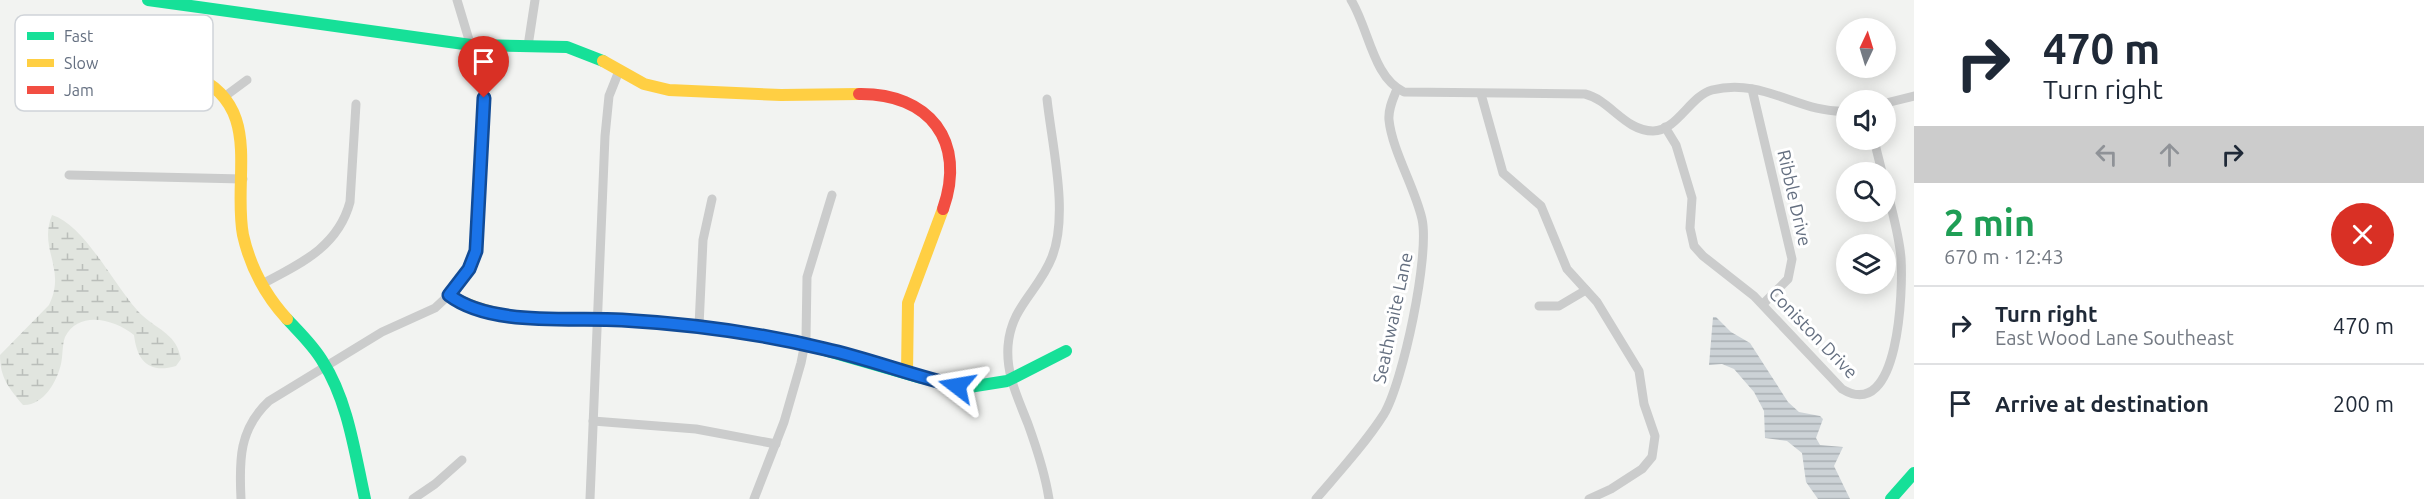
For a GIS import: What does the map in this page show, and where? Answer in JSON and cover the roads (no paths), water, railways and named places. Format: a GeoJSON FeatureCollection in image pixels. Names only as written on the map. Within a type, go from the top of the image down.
{"type":"FeatureCollection","features":[{"type":"Feature","properties":{"kind":"street"},"geometry":{"type":"LineString","coordinates":[[148,0],[471,45],[577,48],[644,84],[682,91],[781,95],[884,95],[915,105],[932,120],[947,148],[950,180],[908,303],[908,372]]}},
{"type":"Feature","properties":{"kind":"street"},"geometry":{"type":"LineString","coordinates":[[241,499],[239,467],[243,438],[249,425],[269,401],[382,332],[435,308],[449,295],[469,269],[478,235],[484,98],[457,0]]}},
{"type":"Feature","properties":{"kind":"street"},"geometry":{"type":"LineString","coordinates":[[528,46],[535,0]]}},
{"type":"Feature","properties":{"kind":"street"},"geometry":{"type":"LineString","coordinates":[[1354,1],[1369,36],[1380,71],[1397,89],[1412,94],[1586,94],[1598,99],[1618,116],[1639,127],[1653,131],[1665,127],[1707,92],[1752,89],[1776,93],[1817,108],[1836,110]]}},
{"type":"Feature","properties":{"kind":"street"},"geometry":{"type":"LineString","coordinates":[[590,499],[606,122],[609,96],[619,71]]}},
{"type":"Feature","properties":{"kind":"street"},"geometry":{"type":"LineString","coordinates":[[224,97],[247,80]]}},
{"type":"Feature","properties":{"kind":"street"},"geometry":{"type":"LineString","coordinates":[[213,89],[224,97],[236,121],[243,157],[241,205],[247,251],[276,308],[310,341],[327,366],[350,436],[365,499]]}},
{"type":"Feature","properties":{"kind":"street","name":"Seathwaite Lane"},"geometry":{"type":"LineString","coordinates":[[1316,499],[1369,434],[1390,403],[1399,376],[1421,275],[1425,247],[1422,219],[1389,120],[1397,89]]}},
{"type":"Feature","properties":{"kind":"street","name":"Ribble Drive"},"geometry":{"type":"LineString","coordinates":[[1752,89],[1792,259],[1788,279],[1762,304]]}},
{"type":"Feature","properties":{"kind":"street"},"geometry":{"type":"LineString","coordinates":[[1481,94],[1503,173],[1541,206],[1561,260],[1572,277],[1598,302],[1637,365],[1644,404],[1656,443],[1652,457],[1642,469],[1611,489],[1589,499]]}},
{"type":"Feature","properties":{"kind":"street"},"geometry":{"type":"LineString","coordinates":[[1896,100],[1914,96]]}},
{"type":"Feature","properties":{"kind":"street"},"geometry":{"type":"LineString","coordinates":[[1047,99],[1058,202],[1058,235],[1047,267],[1020,305],[1012,324],[1008,345],[1010,380],[1042,468],[1049,499]]}},
{"type":"Feature","properties":{"kind":"street"},"geometry":{"type":"LineString","coordinates":[[262,284],[310,259],[325,246],[346,218],[350,202],[356,104]]}},
{"type":"Feature","properties":{"kind":"street","name":"Coniston Drive"},"geometry":{"type":"LineString","coordinates":[[1665,127],[1676,144],[1692,198],[1690,228],[1694,246],[1762,304],[1842,389],[1855,395],[1875,390],[1883,380],[1892,355],[1901,295],[1900,249],[1894,222]]}},
{"type":"Feature","properties":{"kind":"street"},"geometry":{"type":"LineString","coordinates":[[69,175],[243,179]]}},
{"type":"Feature","properties":{"kind":"street"},"geometry":{"type":"LineString","coordinates":[[754,499],[776,444],[805,345],[807,277],[832,195]]}},
{"type":"Feature","properties":{"kind":"street"},"geometry":{"type":"LineString","coordinates":[[699,326],[702,251],[712,199]]}},
{"type":"Feature","properties":{"kind":"street"},"geometry":{"type":"LineString","coordinates":[[1539,306],[1559,306],[1586,290]]}},
{"type":"Feature","properties":{"kind":"street"},"geometry":{"type":"LineString","coordinates":[[449,295],[465,305],[492,314],[597,318],[699,326],[805,345],[969,387],[1010,380],[1066,351]]}},
{"type":"Feature","properties":{"kind":"street"},"geometry":{"type":"LineString","coordinates":[[593,421],[696,429],[776,444]]}},
{"type":"Feature","properties":{"kind":"street"},"geometry":{"type":"LineString","coordinates":[[412,499],[435,484],[462,460]]}},
{"type":"Feature","properties":{"kind":"street"},"geometry":{"type":"LineString","coordinates":[[1891,499],[1914,473]]}}]}
